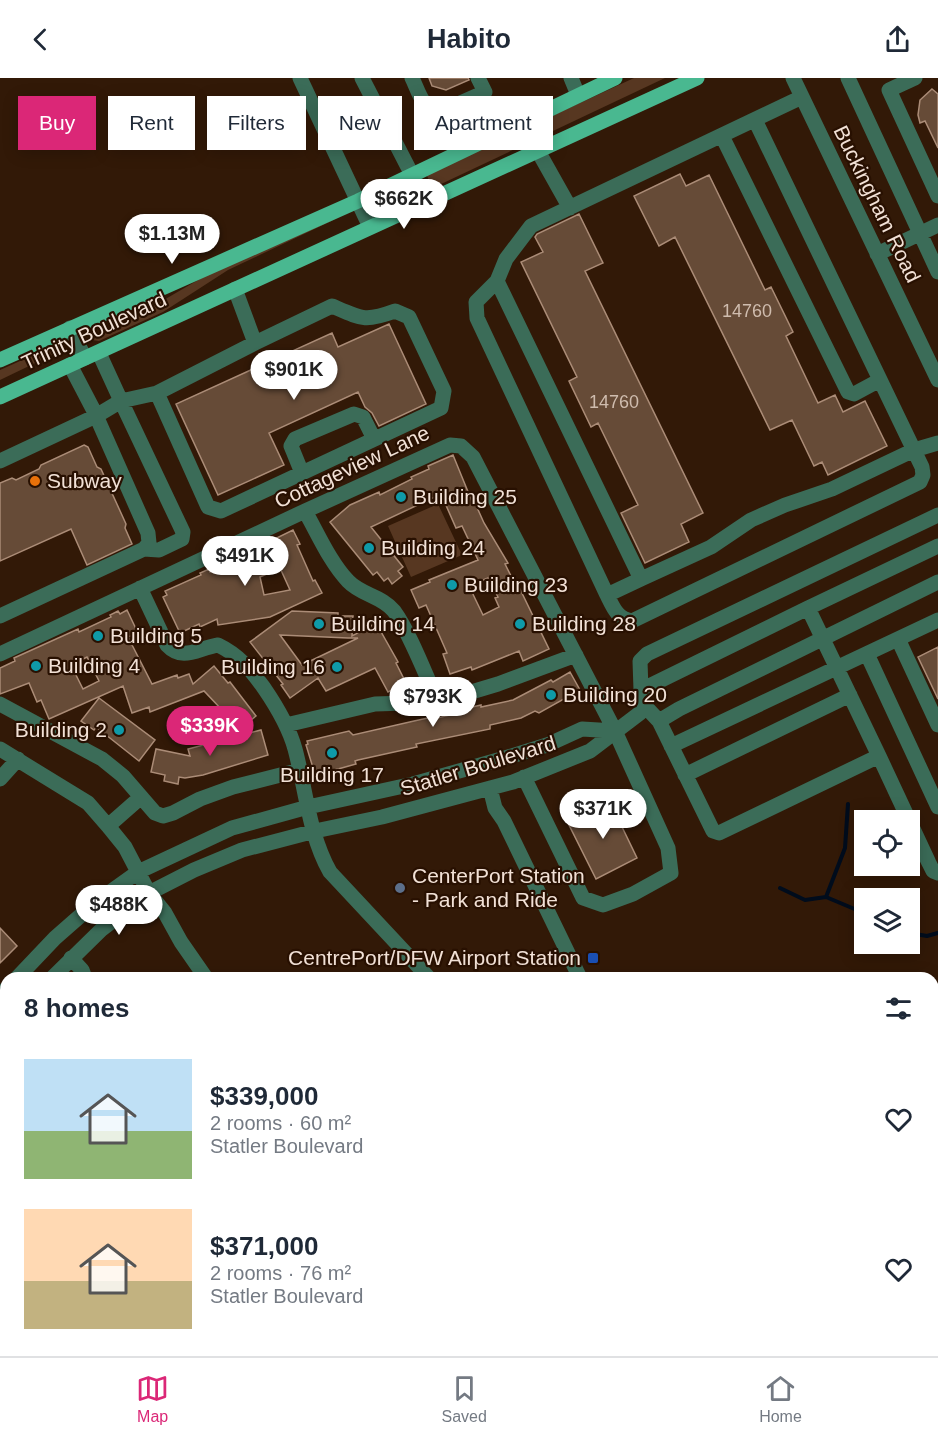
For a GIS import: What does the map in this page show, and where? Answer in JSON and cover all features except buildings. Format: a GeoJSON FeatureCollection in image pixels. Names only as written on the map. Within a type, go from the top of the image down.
{"type":"FeatureCollection","features":[{"type":"Feature","properties":{"kind":"main road","name":"Trinity Boulevard"},"geometry":{"type":"LineString","coordinates":[[0,360],[358,201],[578,95],[598,82],[615,78]]}},
{"type":"Feature","properties":{"kind":"main road","name":"Trinity Boulevard"},"geometry":{"type":"LineString","coordinates":[[0,397],[697,78]]}},
{"type":"Feature","properties":{"kind":"street"},"geometry":{"type":"LineString","coordinates":[[300,78],[370,227]]}},
{"type":"Feature","properties":{"kind":"street"},"geometry":{"type":"LineString","coordinates":[[362,78],[426,202]]}},
{"type":"Feature","properties":{"kind":"street"},"geometry":{"type":"LineString","coordinates":[[412,78],[425,106],[435,111],[442,111],[485,92],[478,78]]}},
{"type":"Feature","properties":{"kind":"street"},"geometry":{"type":"LineString","coordinates":[[570,78],[578,95]]}},
{"type":"Feature","properties":{"kind":"street","name":"Buckingham Road"},"geometry":{"type":"LineString","coordinates":[[793,78],[938,380]]}},
{"type":"Feature","properties":{"kind":"street"},"geometry":{"type":"LineString","coordinates":[[848,78],[938,272]]}},
{"type":"Feature","properties":{"kind":"street"},"geometry":{"type":"LineString","coordinates":[[915,78],[886,84],[938,196]]}},
{"type":"Feature","properties":{"kind":"street"},"geometry":{"type":"LineString","coordinates":[[755,120],[922,466],[923,475],[920,482],[632,621],[619,617],[607,595],[477,318],[476,302],[497,281],[506,259],[531,226],[802,97]]}},
{"type":"Feature","properties":{"kind":"street"},"geometry":{"type":"LineString","coordinates":[[722,136],[848,392],[854,394],[880,380]]}},
{"type":"Feature","properties":{"kind":"street"},"geometry":{"type":"LineString","coordinates":[[538,151],[570,208]]}},
{"type":"Feature","properties":{"kind":"street"},"geometry":{"type":"LineString","coordinates":[[878,254],[938,225]]}},
{"type":"Feature","properties":{"kind":"street"},"geometry":{"type":"LineString","coordinates":[[497,281],[641,579]]}},
{"type":"Feature","properties":{"kind":"street"},"geometry":{"type":"LineString","coordinates":[[235,289],[255,343]]}},
{"type":"Feature","properties":{"kind":"street"},"geometry":{"type":"LineString","coordinates":[[0,461],[96,416],[121,401],[157,393],[332,306],[356,316],[373,319],[395,311],[410,317],[444,391],[441,408],[221,511],[208,507],[157,393]]}},
{"type":"Feature","properties":{"kind":"street"},"geometry":{"type":"LineString","coordinates":[[70,328],[92,355],[121,401],[183,532],[182,539],[159,550],[144,549]]}},
{"type":"Feature","properties":{"kind":"street"},"geometry":{"type":"LineString","coordinates":[[0,615],[144,549],[149,543],[148,533],[96,416],[70,365]]}},
{"type":"Feature","properties":{"kind":"street"},"geometry":{"type":"LineString","coordinates":[[302,473],[291,446],[295,439],[354,414],[363,417],[374,439]]}},
{"type":"Feature","properties":{"kind":"street"},"geometry":{"type":"LineString","coordinates":[[607,595],[711,547],[751,520],[792,502],[832,489],[914,450],[938,443]]}},
{"type":"Feature","properties":{"kind":"street","name":"Cottageview Lane"},"geometry":{"type":"LineString","coordinates":[[0,654],[450,445],[461,446],[473,457],[615,731],[668,848],[671,873],[633,894],[603,905],[583,898],[524,777]]}},
{"type":"Feature","properties":{"kind":"street"},"geometry":{"type":"LineString","coordinates":[[304,511],[349,582],[364,594],[378,599],[393,610],[438,702]]}},
{"type":"Feature","properties":{"kind":"street"},"geometry":{"type":"LineString","coordinates":[[879,756],[719,833],[712,831],[659,721],[644,705],[640,690],[640,661],[647,654],[938,515]]}},
{"type":"Feature","properties":{"kind":"street"},"geometry":{"type":"LineString","coordinates":[[640,690],[938,546]]}},
{"type":"Feature","properties":{"kind":"street"},"geometry":{"type":"LineString","coordinates":[[659,721],[679,708],[938,582]]}},
{"type":"Feature","properties":{"kind":"street"},"geometry":{"type":"LineString","coordinates":[[140,588],[164,638],[174,652],[181,655],[218,645],[240,659],[255,676],[278,708],[294,747],[320,855],[330,872],[423,972]]}},
{"type":"Feature","properties":{"kind":"street"},"geometry":{"type":"LineString","coordinates":[[808,608],[929,863],[933,871],[938,873]]}},
{"type":"Feature","properties":{"kind":"street"},"geometry":{"type":"LineString","coordinates":[[671,746],[938,620]]}},
{"type":"Feature","properties":{"kind":"street"},"geometry":{"type":"LineString","coordinates":[[898,639],[938,725]]}},
{"type":"Feature","properties":{"kind":"street"},"geometry":{"type":"LineString","coordinates":[[867,654],[938,807]]}},
{"type":"Feature","properties":{"kind":"street"},"geometry":{"type":"LineString","coordinates":[[286,725],[375,704],[438,702],[498,684],[576,656]]}},
{"type":"Feature","properties":{"kind":"street"},"geometry":{"type":"LineString","coordinates":[[685,775],[850,695]]}},
{"type":"Feature","properties":{"kind":"street"},"geometry":{"type":"LineString","coordinates":[[0,704],[102,759],[123,776],[155,813],[163,816],[233,787],[300,770]]}},
{"type":"Feature","properties":{"kind":"street"},"geometry":{"type":"LineString","coordinates":[[615,731],[640,712],[644,705]]}},
{"type":"Feature","properties":{"kind":"street","name":"Statler Boulevard"},"geometry":{"type":"LineString","coordinates":[[22,972],[96,902],[138,872],[232,828],[505,759],[547,745],[582,729],[615,731]]}},
{"type":"Feature","properties":{"kind":"street","name":"Statler Boulevard"},"geometry":{"type":"LineString","coordinates":[[58,972],[102,929],[149,893],[194,870],[242,850],[382,817],[524,777],[590,752],[615,731]]}},
{"type":"Feature","properties":{"kind":"street"},"geometry":{"type":"LineString","coordinates":[[0,748],[88,803],[125,847],[149,893],[165,913],[202,972]]}},
{"type":"Feature","properties":{"kind":"street"},"geometry":{"type":"LineString","coordinates":[[0,779],[18,759]]}},
{"type":"Feature","properties":{"kind":"street"},"geometry":{"type":"LineString","coordinates":[[490,788],[495,808],[504,821],[577,972]]}},
{"type":"Feature","properties":{"kind":"street"},"geometry":{"type":"LineString","coordinates":[[108,826],[141,797]]}},
{"type":"Feature","properties":{"kind":"street"},"geometry":{"type":"LineString","coordinates":[[71,958],[83,972]]}},
{"type":"Feature","properties":{"kind":"shaded area"},"geometry":{"type":"Polygon","coordinates":[[[634,78],[665,78],[553,131],[553,115],[634,78]]]}},
{"type":"Feature","properties":{"kind":"shaded area"},"geometry":{"type":"Polygon","coordinates":[[[478,150],[513,150],[439,185],[432,186],[426,174],[478,150]]]}},
{"type":"Feature","properties":{"kind":"shaded area"},"geometry":{"type":"Polygon","coordinates":[[[342,216],[228,270],[163,312],[99,341],[92,340],[93,337],[205,276],[342,216]]]}},
{"type":"Feature","properties":{"kind":"shaded area"},"geometry":{"type":"Polygon","coordinates":[[[57,347],[56,353],[0,380],[0,370],[49,348],[57,347]]]}},
{"type":"Feature","properties":{"kind":"shaded area"},"geometry":{"type":"Polygon","coordinates":[[[438,504],[462,555],[411,577],[388,526],[438,504]]]}},
{"type":"Feature","properties":{"kind":"waterway"},"geometry":{"type":"LineString","coordinates":[[826,897],[845,848],[848,804]]}},
{"type":"Feature","properties":{"kind":"waterway"},"geometry":{"type":"LineString","coordinates":[[780,888],[805,900],[826,897],[854,909]]}},
{"type":"Feature","properties":{"kind":"waterway"},"geometry":{"type":"LineString","coordinates":[[920,935],[927,936],[938,933]]}},
{"type":"Feature","properties":{"kind":"place","name":"Subway"},"geometry":{"type":"Point","coordinates":[35,481]}},
{"type":"Feature","properties":{"kind":"place","name":"Building 25"},"geometry":{"type":"Point","coordinates":[401,497]}},
{"type":"Feature","properties":{"kind":"place","name":"Building 24"},"geometry":{"type":"Point","coordinates":[369,548]}},
{"type":"Feature","properties":{"kind":"place","name":"Building 23"},"geometry":{"type":"Point","coordinates":[452,585]}},
{"type":"Feature","properties":{"kind":"place","name":"Building 14"},"geometry":{"type":"Point","coordinates":[319,624]}},
{"type":"Feature","properties":{"kind":"place","name":"Building 28"},"geometry":{"type":"Point","coordinates":[520,624]}},
{"type":"Feature","properties":{"kind":"place","name":"Building 5"},"geometry":{"type":"Point","coordinates":[98,636]}},
{"type":"Feature","properties":{"kind":"place","name":"Building 4"},"geometry":{"type":"Point","coordinates":[36,666]}},
{"type":"Feature","properties":{"kind":"place","name":"Building 16"},"geometry":{"type":"Point","coordinates":[337,667]}},
{"type":"Feature","properties":{"kind":"place","name":"Building 20"},"geometry":{"type":"Point","coordinates":[551,695]}},
{"type":"Feature","properties":{"kind":"place","name":"Building 2"},"geometry":{"type":"Point","coordinates":[119,730]}},
{"type":"Feature","properties":{"kind":"place","name":"Building 17"},"geometry":{"type":"Point","coordinates":[332,753]}},
{"type":"Feature","properties":{"kind":"place","name":"CenterPort Station - Park and Ride"},"geometry":{"type":"Point","coordinates":[400,888]}},
{"type":"Feature","properties":{"kind":"place","name":"CentrePort/DFW Airport Station"},"geometry":{"type":"Point","coordinates":[593,958]}}]}
